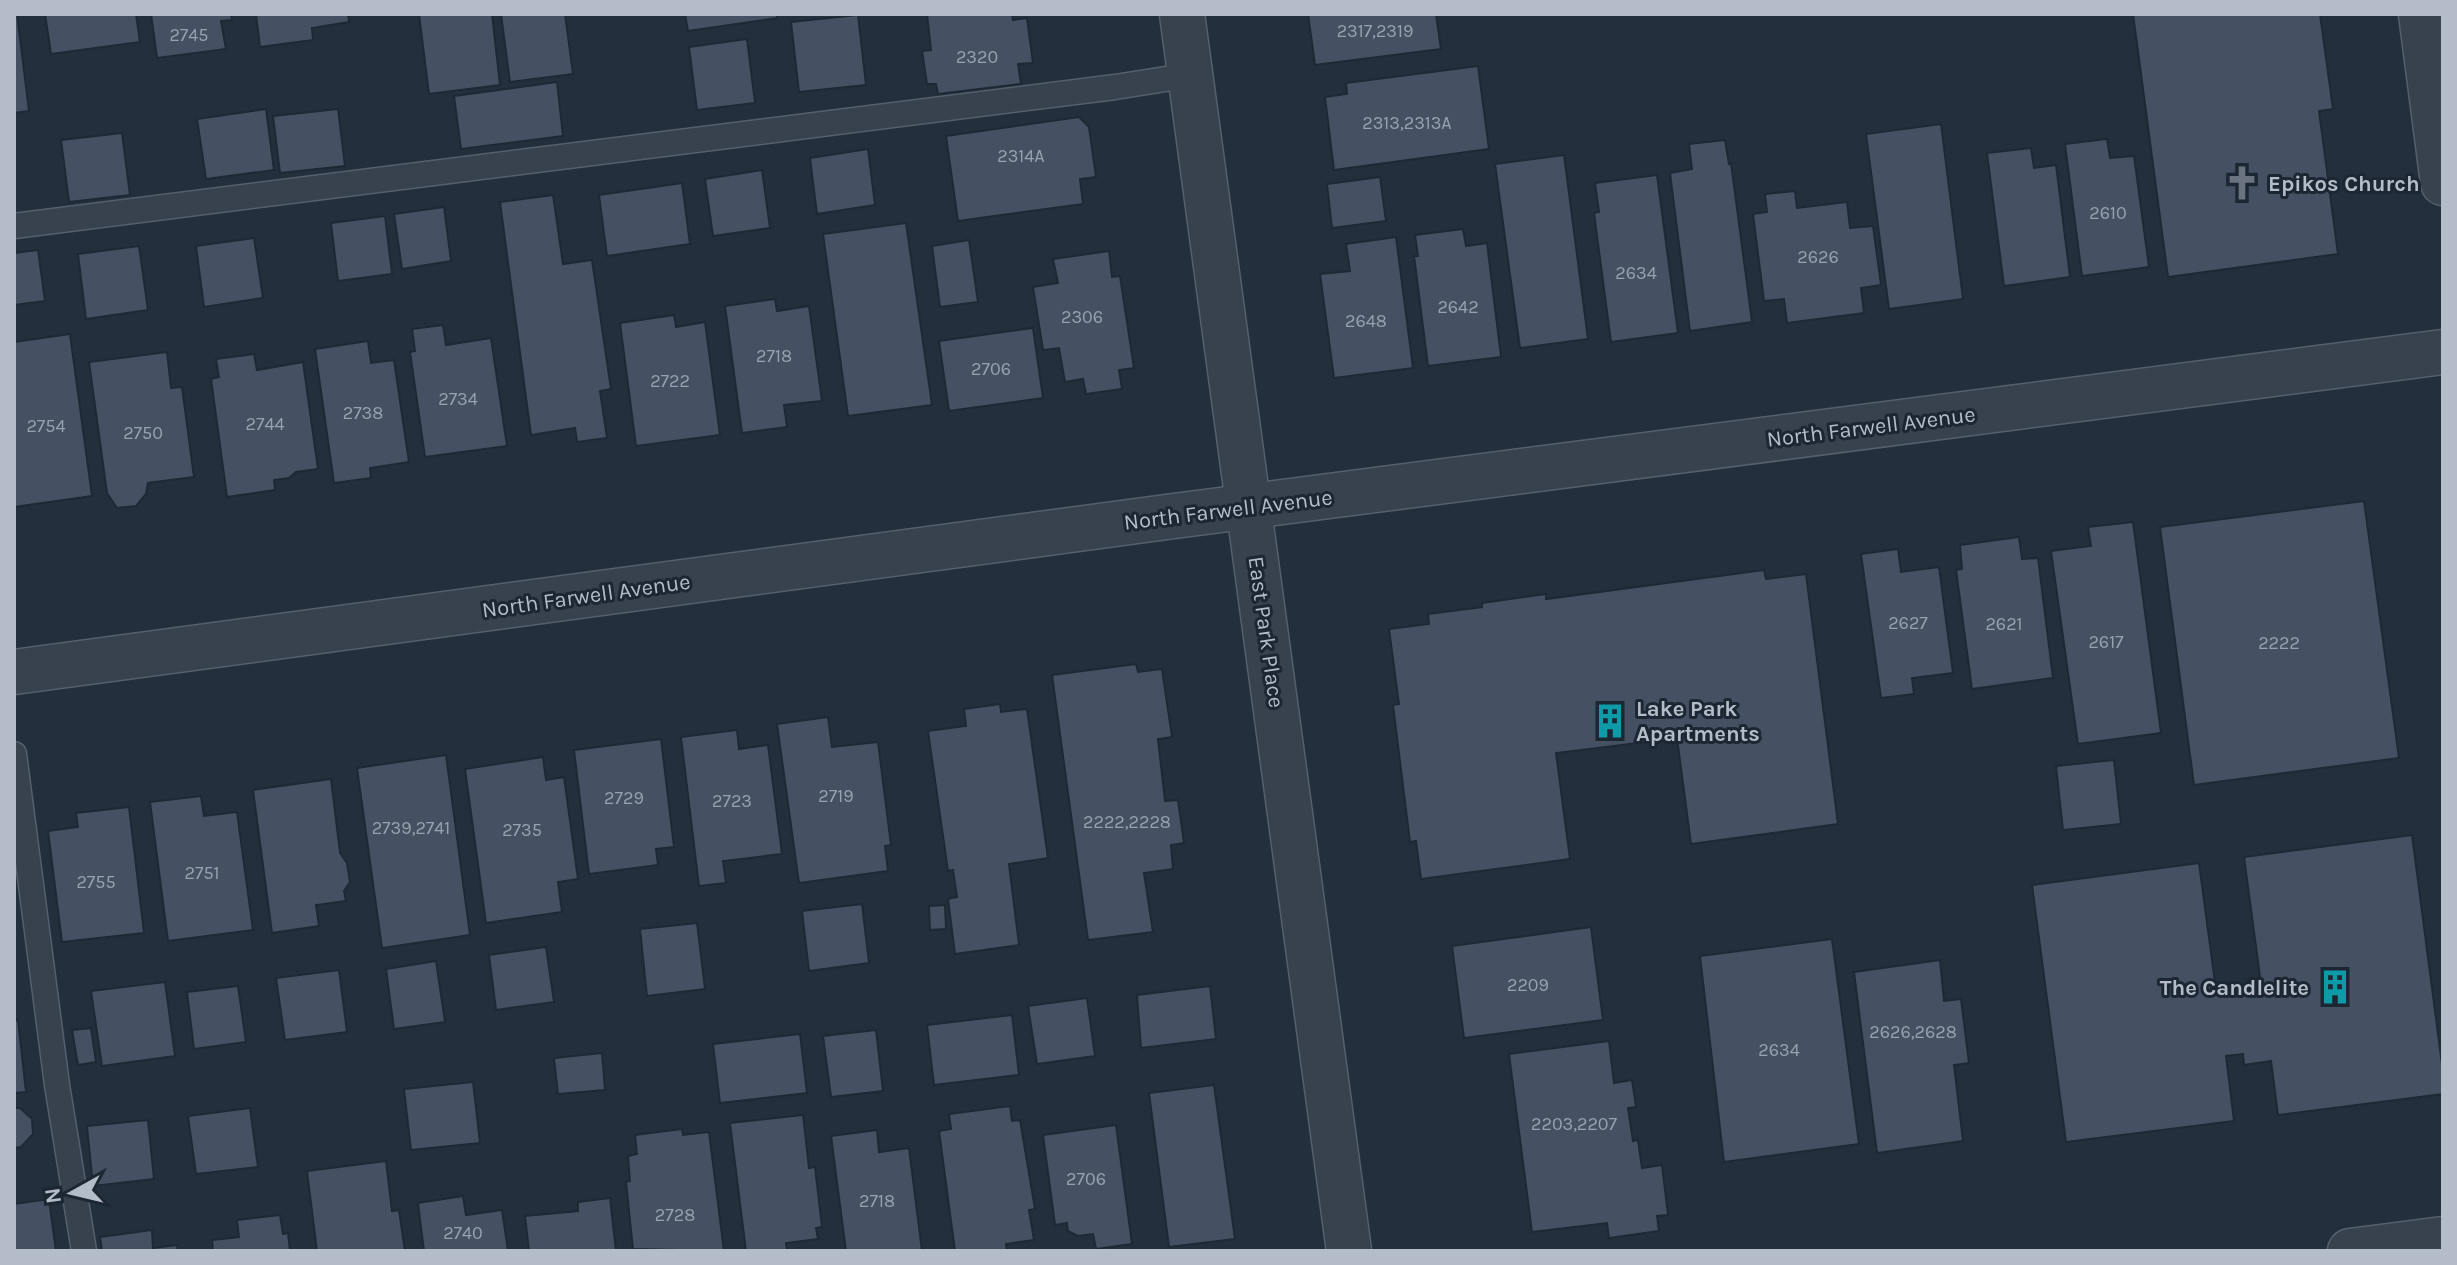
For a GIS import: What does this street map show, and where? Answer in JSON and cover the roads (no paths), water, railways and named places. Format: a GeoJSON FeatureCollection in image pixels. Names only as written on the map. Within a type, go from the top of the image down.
{"type":"FeatureCollection","features":[{"type":"Feature","properties":{"kind":"street","name":"East Park Place"},"geometry":{"type":"LineString","coordinates":[[1182,14],[1349,1251]]}},
{"type":"Feature","properties":{"kind":"street"},"geometry":{"type":"LineString","coordinates":[[2421,14],[2443,183]]}},
{"type":"Feature","properties":{"kind":"street","name":"North Farwell Avenue"},"geometry":{"type":"LineString","coordinates":[[14,672],[2443,352]]}},
{"type":"Feature","properties":{"kind":"street"},"geometry":{"type":"LineString","coordinates":[[2350,1251],[2443,1239]]}},
{"type":"Feature","properties":{"kind":"lane"},"geometry":{"type":"LineString","coordinates":[[14,226],[1191,75]]}},
{"type":"Feature","properties":{"kind":"lane"},"geometry":{"type":"LineString","coordinates":[[14,754],[57,1085],[84,1251]]}},
{"type":"Feature","properties":{"kind":"place","name":"Epikos Church"},"geometry":{"type":"Point","coordinates":[2242,183]}},
{"type":"Feature","properties":{"kind":"place","name":"Lake Park Apartments"},"geometry":{"type":"Point","coordinates":[1610,721]}},
{"type":"Feature","properties":{"kind":"place","name":"The Candlelite"},"geometry":{"type":"Point","coordinates":[2335,987]}}]}
